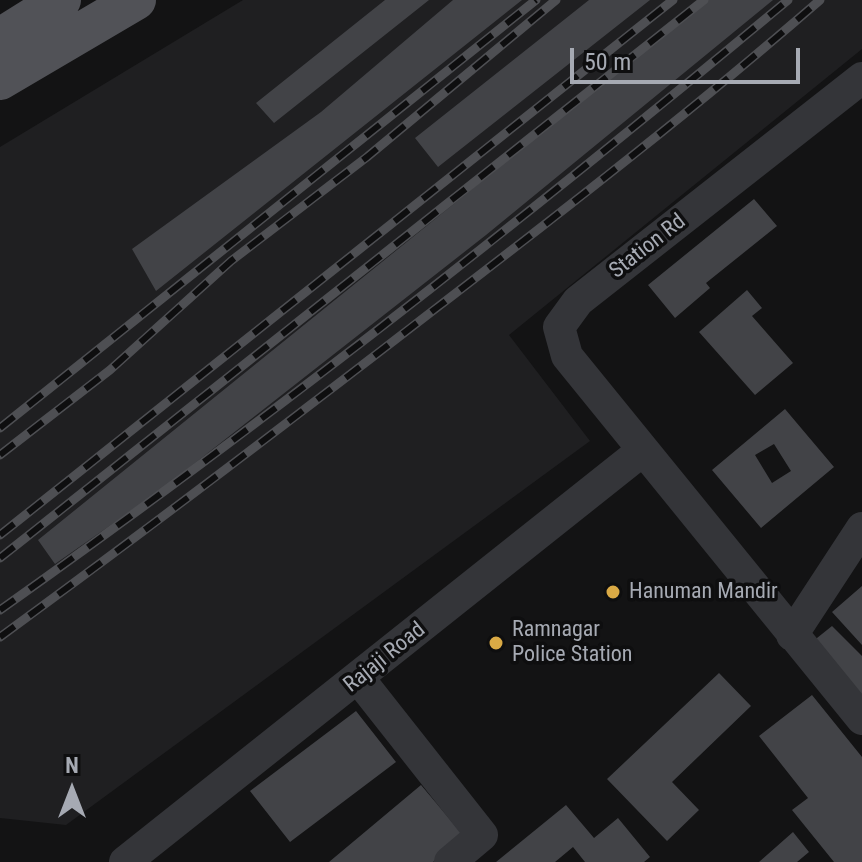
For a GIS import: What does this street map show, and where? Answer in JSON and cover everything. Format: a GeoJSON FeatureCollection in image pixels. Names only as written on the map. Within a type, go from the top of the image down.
{"type":"FeatureCollection","features":[{"type":"Feature","properties":{"kind":"main road"},"geometry":{"type":"LineString","coordinates":[[0,38],[61,0]]}},
{"type":"Feature","properties":{"kind":"main road"},"geometry":{"type":"LineString","coordinates":[[0,80],[136,0]]}},
{"type":"Feature","properties":{"kind":"street","name":"Station Rd"},"geometry":{"type":"LineString","coordinates":[[642,451],[567,356],[559,327],[578,301],[862,78]]}},
{"type":"Feature","properties":{"kind":"street"},"geometry":{"type":"LineString","coordinates":[[642,451],[862,719]]}},
{"type":"Feature","properties":{"kind":"street","name":"Rajaji Road"},"geometry":{"type":"LineString","coordinates":[[125,862],[642,451]]}},
{"type":"Feature","properties":{"kind":"street"},"geometry":{"type":"LineString","coordinates":[[792,635],[862,528]]}},
{"type":"Feature","properties":{"kind":"street"},"geometry":{"type":"LineString","coordinates":[[359,679],[482,835],[450,862]]}},
{"type":"Feature","properties":{"kind":"shaded area"},"geometry":{"type":"Polygon","coordinates":[[[243,0],[862,0],[862,49],[509,335],[590,441],[66,825],[0,818],[0,147],[243,0]]]}},
{"type":"Feature","properties":{"kind":"building"},"geometry":{"type":"Polygon","coordinates":[[[385,0],[429,0],[274,123],[256,103],[385,0]]]}},
{"type":"Feature","properties":{"kind":"building"},"geometry":{"type":"Polygon","coordinates":[[[453,0],[522,0],[156,291],[132,249],[321,112],[453,0]]]}},
{"type":"Feature","properties":{"kind":"building"},"geometry":{"type":"Polygon","coordinates":[[[589,0],[650,0],[438,167],[415,138],[589,0]]]}},
{"type":"Feature","properties":{"kind":"building"},"geometry":{"type":"Polygon","coordinates":[[[706,0],[773,0],[486,235],[158,492],[55,564],[38,540],[706,0]]]}},
{"type":"Feature","properties":{"kind":"building"},"geometry":{"type":"Polygon","coordinates":[[[754,199],[777,226],[706,283],[710,288],[675,318],[648,285],[754,199]]]}},
{"type":"Feature","properties":{"kind":"building"},"geometry":{"type":"Polygon","coordinates":[[[747,290],[762,308],[752,316],[793,363],[755,395],[699,332],[747,290]]]}},
{"type":"Feature","properties":{"kind":"building"},"geometry":{"type":"Polygon","coordinates":[[[785,409],[834,467],[761,528],[712,470],[785,409]],[[774,444],[755,455],[772,483],[791,471],[774,444]]]}},
{"type":"Feature","properties":{"kind":"building"},"geometry":{"type":"Polygon","coordinates":[[[862,586],[862,645],[832,612],[862,586]]]}},
{"type":"Feature","properties":{"kind":"building"},"geometry":{"type":"Polygon","coordinates":[[[832,626],[862,656],[862,697],[812,642],[832,626]]]}},
{"type":"Feature","properties":{"kind":"building"},"geometry":{"type":"Polygon","coordinates":[[[719,673],[751,706],[672,782],[699,810],[667,841],[607,779],[719,673]]]}},
{"type":"Feature","properties":{"kind":"building"},"geometry":{"type":"Polygon","coordinates":[[[812,695],[862,757],[862,862],[834,862],[792,810],[808,798],[759,736],[812,695]]]}},
{"type":"Feature","properties":{"kind":"building"},"geometry":{"type":"Polygon","coordinates":[[[356,711],[396,762],[290,842],[250,791],[356,711]]]}},
{"type":"Feature","properties":{"kind":"building"},"geometry":{"type":"Polygon","coordinates":[[[421,785],[464,836],[433,862],[329,862],[421,785]]]}},
{"type":"Feature","properties":{"kind":"building"},"geometry":{"type":"Polygon","coordinates":[[[566,805],[594,838],[618,818],[650,857],[644,862],[585,862],[573,847],[555,862],[496,862],[566,805]]]}},
{"type":"Feature","properties":{"kind":"building"},"geometry":{"type":"Polygon","coordinates":[[[793,832],[809,852],[797,862],[759,862],[793,832]]]}},
{"type":"Feature","properties":{"kind":"railway"},"geometry":{"type":"LineString","coordinates":[[0,428],[536,0]]}},
{"type":"Feature","properties":{"kind":"railway"},"geometry":{"type":"LineString","coordinates":[[0,455],[110,370],[231,261],[367,157],[556,0]]}},
{"type":"Feature","properties":{"kind":"railway"},"geometry":{"type":"LineString","coordinates":[[0,535],[673,0]]}},
{"type":"Feature","properties":{"kind":"railway"},"geometry":{"type":"LineString","coordinates":[[0,558],[704,0]]}},
{"type":"Feature","properties":{"kind":"railway"},"geometry":{"type":"LineString","coordinates":[[0,610],[201,464],[400,313],[788,0]]}},
{"type":"Feature","properties":{"kind":"railway"},"geometry":{"type":"LineString","coordinates":[[0,637],[221,473],[536,231],[679,118],[820,0]]}},
{"type":"Feature","properties":{"kind":"place","name":"Hanuman Mandir"},"geometry":{"type":"Point","coordinates":[613,592]}},
{"type":"Feature","properties":{"kind":"place","name":"Ramnagar Police Station"},"geometry":{"type":"Point","coordinates":[496,643]}}]}
